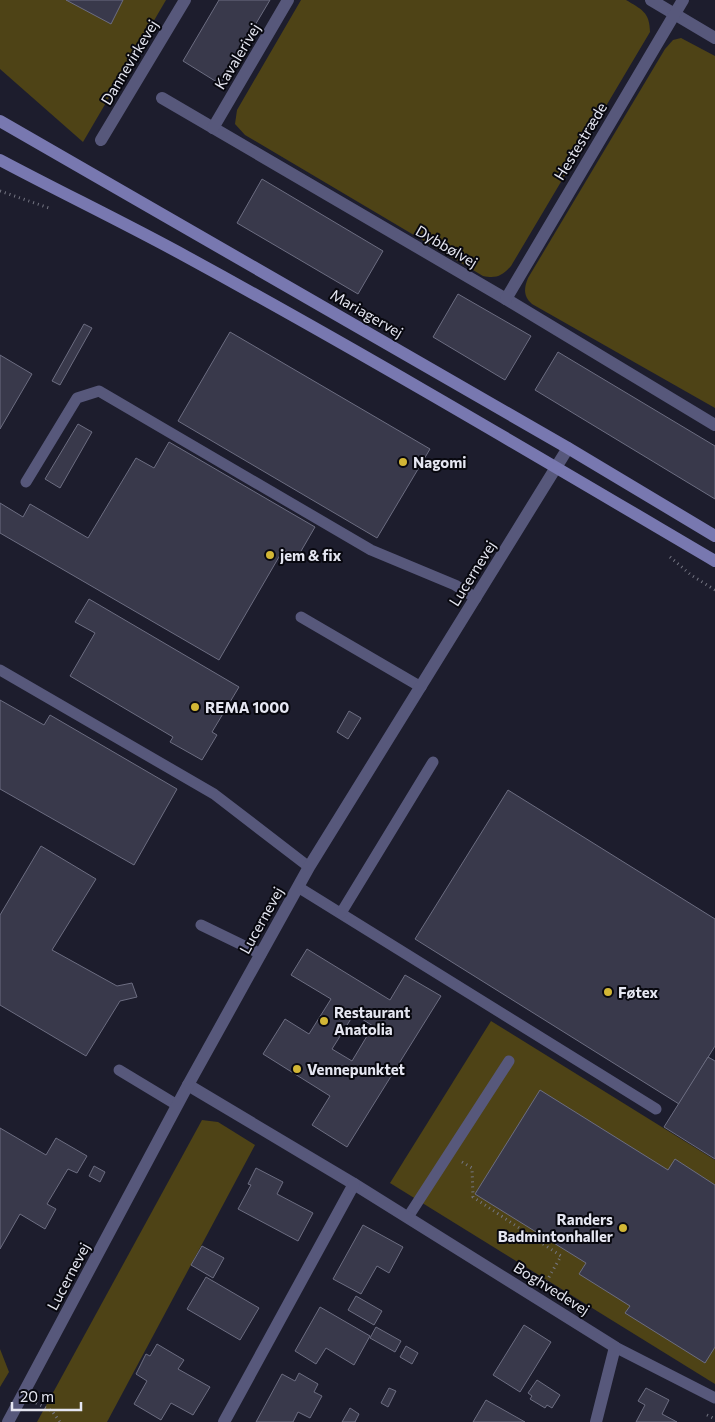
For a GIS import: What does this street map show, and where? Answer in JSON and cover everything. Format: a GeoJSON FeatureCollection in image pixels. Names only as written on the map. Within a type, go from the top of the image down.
{"type":"FeatureCollection","features":[{"type":"Feature","properties":{"kind":"street","name":"Dannevirkevej"},"geometry":{"type":"LineString","coordinates":[[101,140],[185,0]]}},
{"type":"Feature","properties":{"kind":"street","name":"Kavalerivej"},"geometry":{"type":"LineString","coordinates":[[213,128],[288,0]]}},
{"type":"Feature","properties":{"kind":"street"},"geometry":{"type":"LineString","coordinates":[[651,0],[715,38]]}},
{"type":"Feature","properties":{"kind":"street","name":"Hestestræde"},"geometry":{"type":"LineString","coordinates":[[506,299],[683,0]]}},
{"type":"Feature","properties":{"kind":"street","name":"Dybbølvej"},"geometry":{"type":"LineString","coordinates":[[162,98],[506,299],[715,425]]}},
{"type":"Feature","properties":{"kind":"street","name":"Mariagervej"},"geometry":{"type":"LineString","coordinates":[[0,121],[568,448],[715,536]]}},
{"type":"Feature","properties":{"kind":"street"},"geometry":{"type":"LineString","coordinates":[[0,160],[226,278],[556,467],[715,561]]}},
{"type":"Feature","properties":{"kind":"street","name":"Lucernevej"},"geometry":{"type":"LineString","coordinates":[[8,1422],[188,1085],[309,867],[568,448]]}},
{"type":"Feature","properties":{"kind":"street","name":"Boghvedevej"},"geometry":{"type":"LineString","coordinates":[[188,1085],[354,1184],[615,1346]]}},
{"type":"Feature","properties":{"kind":"street"},"geometry":{"type":"LineString","coordinates":[[224,1422],[354,1184]]}},
{"type":"Feature","properties":{"kind":"street"},"geometry":{"type":"LineString","coordinates":[[596,1422],[615,1346]]}},
{"type":"Feature","properties":{"kind":"lane"},"geometry":{"type":"LineString","coordinates":[[26,482],[77,398],[99,391],[371,550],[455,585],[476,598]]}},
{"type":"Feature","properties":{"kind":"lane"},"geometry":{"type":"LineString","coordinates":[[301,617],[421,687]]}},
{"type":"Feature","properties":{"kind":"lane"},"geometry":{"type":"LineString","coordinates":[[0,670],[214,794],[309,867]]}},
{"type":"Feature","properties":{"kind":"lane"},"geometry":{"type":"LineString","coordinates":[[341,913],[433,762]]}},
{"type":"Feature","properties":{"kind":"lane"},"geometry":{"type":"LineString","coordinates":[[298,887],[656,1110]]}},
{"type":"Feature","properties":{"kind":"lane"},"geometry":{"type":"LineString","coordinates":[[201,925],[261,954]]}},
{"type":"Feature","properties":{"kind":"lane"},"geometry":{"type":"LineString","coordinates":[[408,1218],[509,1061]]}},
{"type":"Feature","properties":{"kind":"lane"},"geometry":{"type":"LineString","coordinates":[[119,1070],[178,1105]]}},
{"type":"Feature","properties":{"kind":"lane"},"geometry":{"type":"LineString","coordinates":[[615,1346],[715,1398]]}},
{"type":"Feature","properties":{"kind":"path"},"geometry":{"type":"LineString","coordinates":[[449,1153],[472,1168],[473,1197],[561,1256],[537,1298]]}},
{"type":"Feature","properties":{"kind":"path"},"geometry":{"type":"LineString","coordinates":[[22,1396],[52,1411],[60,1422]]}},
{"type":"Feature","properties":{"kind":"shaded area"},"geometry":{"type":"Polygon","coordinates":[[[0,0],[166,0],[83,142],[0,69],[0,0]]]}},
{"type":"Feature","properties":{"kind":"shaded area"},"geometry":{"type":"Polygon","coordinates":[[[301,0],[626,0],[644,12],[650,25],[650,32],[511,266],[498,276],[488,277],[483,276],[245,135],[235,124],[237,110],[301,0]]]}},
{"type":"Feature","properties":{"kind":"shaded area"},"geometry":{"type":"Polygon","coordinates":[[[681,38],[715,56],[715,408],[532,304],[525,292],[528,278],[665,49],[673,40],[681,38]]]}},
{"type":"Feature","properties":{"kind":"shaded area"},"geometry":{"type":"Polygon","coordinates":[[[491,1021],[715,1160],[715,1384],[390,1183],[491,1021]]]}},
{"type":"Feature","properties":{"kind":"shaded area"},"geometry":{"type":"Polygon","coordinates":[[[202,1120],[218,1122],[255,1145],[107,1422],[37,1422],[202,1120]]]}},
{"type":"Feature","properties":{"kind":"shaded area"},"geometry":{"type":"Polygon","coordinates":[[[0,1349],[9,1372],[0,1387],[0,1349]]]}},
{"type":"Feature","properties":{"kind":"building"},"geometry":{"type":"Polygon","coordinates":[[[66,0],[123,0],[111,24],[66,0]]]}},
{"type":"Feature","properties":{"kind":"building"},"geometry":{"type":"Polygon","coordinates":[[[219,0],[270,0],[220,84],[183,61],[219,0]]]}},
{"type":"Feature","properties":{"kind":"building"},"geometry":{"type":"Polygon","coordinates":[[[262,179],[383,251],[358,294],[237,223],[262,179]]]}},
{"type":"Feature","properties":{"kind":"building"},"geometry":{"type":"Polygon","coordinates":[[[458,294],[531,336],[505,380],[433,337],[458,294]]]}},
{"type":"Feature","properties":{"kind":"building"},"geometry":{"type":"Polygon","coordinates":[[[84,324],[92,328],[60,385],[52,381],[84,324]]]}},
{"type":"Feature","properties":{"kind":"building"},"geometry":{"type":"Polygon","coordinates":[[[230,332],[430,449],[377,538],[178,421],[230,332]]]}},
{"type":"Feature","properties":{"kind":"building"},"geometry":{"type":"Polygon","coordinates":[[[558,352],[715,446],[715,499],[535,390],[558,352]]]}},
{"type":"Feature","properties":{"kind":"building"},"geometry":{"type":"Polygon","coordinates":[[[0,355],[32,374],[0,429],[0,355]]]}},
{"type":"Feature","properties":{"kind":"building"},"geometry":{"type":"Polygon","coordinates":[[[78,424],[92,432],[60,488],[45,479],[78,424]]]}},
{"type":"Feature","properties":{"kind":"building"},"geometry":{"type":"Polygon","coordinates":[[[169,442],[315,527],[297,558],[283,550],[219,660],[0,533],[0,503],[23,517],[30,504],[88,538],[136,458],[154,468],[169,442]]]}},
{"type":"Feature","properties":{"kind":"building"},"geometry":{"type":"Polygon","coordinates":[[[89,599],[239,687],[212,732],[217,735],[202,760],[170,742],[173,737],[70,676],[95,633],[75,622],[89,599]]]}},
{"type":"Feature","properties":{"kind":"building"},"geometry":{"type":"Polygon","coordinates":[[[0,700],[44,725],[50,715],[177,789],[134,865],[0,789],[0,700]]]}},
{"type":"Feature","properties":{"kind":"building"},"geometry":{"type":"Polygon","coordinates":[[[349,711],[361,718],[348,739],[337,732],[349,711]]]}},
{"type":"Feature","properties":{"kind":"building","name":"Føtex"},"geometry":{"type":"Polygon","coordinates":[[[508,790],[715,919],[715,1046],[679,1104],[415,939],[508,790]]]}},
{"type":"Feature","properties":{"kind":"building"},"geometry":{"type":"Polygon","coordinates":[[[41,846],[96,879],[52,950],[117,986],[132,983],[137,997],[120,1001],[86,1056],[0,1005],[0,915],[41,846]]]}},
{"type":"Feature","properties":{"kind":"building"},"geometry":{"type":"Polygon","coordinates":[[[307,949],[390,1000],[405,975],[441,996],[347,1147],[312,1125],[330,1096],[263,1054],[285,1019],[309,1034],[331,999],[291,975],[307,949]],[[354,1014],[332,1049],[352,1061],[373,1026],[354,1014]]]}},
{"type":"Feature","properties":{"kind":"building"},"geometry":{"type":"Polygon","coordinates":[[[708,1057],[715,1061],[715,1159],[664,1127],[708,1057]]]}},
{"type":"Feature","properties":{"kind":"building","name":"Randers Badmintonhaller"},"geometry":{"type":"Polygon","coordinates":[[[540,1090],[668,1170],[675,1159],[715,1185],[715,1347],[705,1363],[625,1313],[630,1306],[579,1274],[586,1263],[475,1194],[540,1090]]]}},
{"type":"Feature","properties":{"kind":"building"},"geometry":{"type":"Polygon","coordinates":[[[0,1128],[46,1155],[56,1138],[87,1156],[77,1173],[68,1169],[47,1204],[56,1209],[45,1229],[20,1214],[0,1249],[0,1128]]]}},
{"type":"Feature","properties":{"kind":"building"},"geometry":{"type":"Polygon","coordinates":[[[94,1166],[105,1172],[100,1182],[89,1176],[94,1166]]]}},
{"type":"Feature","properties":{"kind":"building"},"geometry":{"type":"Polygon","coordinates":[[[256,1168],[283,1182],[277,1194],[313,1213],[298,1241],[238,1209],[251,1185],[248,1184],[256,1168]]]}},
{"type":"Feature","properties":{"kind":"building"},"geometry":{"type":"Polygon","coordinates":[[[363,1225],[403,1247],[389,1273],[377,1266],[361,1294],[333,1279],[363,1225]]]}},
{"type":"Feature","properties":{"kind":"building"},"geometry":{"type":"Polygon","coordinates":[[[202,1246],[224,1258],[213,1278],[191,1265],[202,1246]]]}},
{"type":"Feature","properties":{"kind":"building"},"geometry":{"type":"Polygon","coordinates":[[[206,1277],[259,1308],[240,1340],[187,1309],[206,1277]]]}},
{"type":"Feature","properties":{"kind":"building"},"geometry":{"type":"Polygon","coordinates":[[[356,1296],[382,1311],[374,1325],[348,1310],[356,1296]]]}},
{"type":"Feature","properties":{"kind":"building"},"geometry":{"type":"Polygon","coordinates":[[[320,1307],[370,1336],[354,1365],[326,1348],[316,1364],[295,1351],[320,1307]]]}},
{"type":"Feature","properties":{"kind":"building"},"geometry":{"type":"Polygon","coordinates":[[[524,1325],[551,1342],[520,1392],[493,1375],[524,1325]]]}},
{"type":"Feature","properties":{"kind":"building"},"geometry":{"type":"Polygon","coordinates":[[[376,1327],[401,1341],[395,1352],[370,1338],[376,1327]]]}},
{"type":"Feature","properties":{"kind":"building"},"geometry":{"type":"Polygon","coordinates":[[[157,1344],[184,1360],[178,1369],[210,1387],[193,1415],[171,1403],[161,1420],[134,1404],[147,1381],[136,1374],[146,1354],[150,1356],[157,1344]]]}},
{"type":"Feature","properties":{"kind":"building"},"geometry":{"type":"Polygon","coordinates":[[[406,1346],[418,1353],[412,1364],[400,1357],[406,1346]]]}},
{"type":"Feature","properties":{"kind":"building"},"geometry":{"type":"Polygon","coordinates":[[[299,1373],[318,1384],[314,1392],[322,1396],[310,1418],[298,1412],[293,1422],[256,1422],[282,1374],[295,1381],[299,1373]]]}},
{"type":"Feature","properties":{"kind":"building"},"geometry":{"type":"Polygon","coordinates":[[[537,1380],[560,1395],[552,1408],[547,1405],[545,1408],[530,1399],[532,1396],[528,1393],[537,1380]]]}},
{"type":"Feature","properties":{"kind":"building"},"geometry":{"type":"Polygon","coordinates":[[[389,1388],[396,1391],[388,1407],[381,1403],[389,1388]]]}},
{"type":"Feature","properties":{"kind":"building"},"geometry":{"type":"Polygon","coordinates":[[[646,1388],[669,1400],[662,1414],[677,1422],[636,1422],[645,1405],[638,1401],[646,1388]]]}},
{"type":"Feature","properties":{"kind":"building"},"geometry":{"type":"Polygon","coordinates":[[[486,1400],[525,1422],[473,1422],[486,1400]]]}},
{"type":"Feature","properties":{"kind":"building"},"geometry":{"type":"Polygon","coordinates":[[[350,1408],[359,1414],[355,1422],[342,1422],[350,1408]]]}},
{"type":"Feature","properties":{"kind":"place","name":"Nagomi"},"geometry":{"type":"Point","coordinates":[403,462]}},
{"type":"Feature","properties":{"kind":"place","name":"jem & fix"},"geometry":{"type":"Point","coordinates":[270,555]}},
{"type":"Feature","properties":{"kind":"place","name":"REMA 1000"},"geometry":{"type":"Point","coordinates":[195,707]}},
{"type":"Feature","properties":{"kind":"place","name":"Føtex"},"geometry":{"type":"Point","coordinates":[608,992]}},
{"type":"Feature","properties":{"kind":"place","name":"Restaurant Anatolia"},"geometry":{"type":"Point","coordinates":[324,1021]}},
{"type":"Feature","properties":{"kind":"place","name":"Vennepunktet"},"geometry":{"type":"Point","coordinates":[297,1069]}},
{"type":"Feature","properties":{"kind":"place","name":"Randers Badmintonhaller"},"geometry":{"type":"Point","coordinates":[623,1228]}}]}
